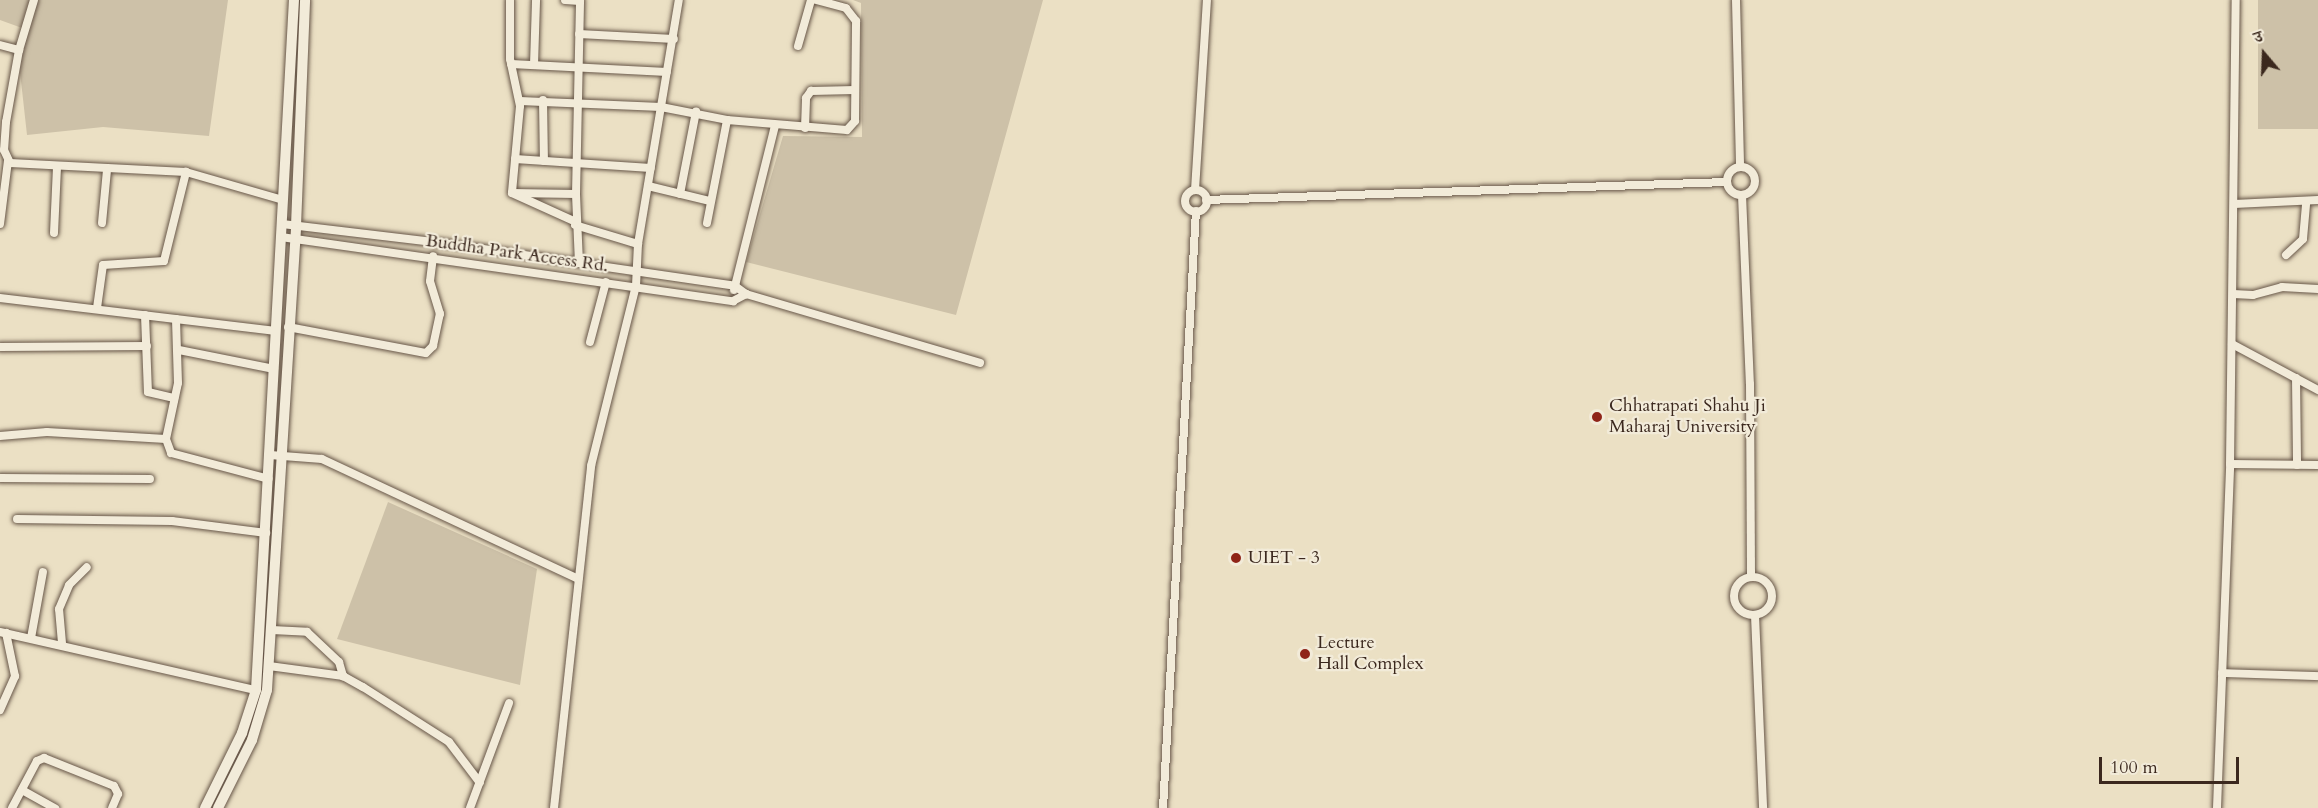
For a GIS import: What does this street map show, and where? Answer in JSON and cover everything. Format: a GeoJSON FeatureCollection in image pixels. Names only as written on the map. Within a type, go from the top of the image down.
{"type":"FeatureCollection","features":[{"type":"Feature","properties":{"kind":"street"},"geometry":{"type":"LineString","coordinates":[[0,224],[8,161],[2,144],[3,122],[19,50],[34,0]]}},
{"type":"Feature","properties":{"kind":"street"},"geometry":{"type":"LineString","coordinates":[[205,808],[242,733],[256,690],[294,0]]}},
{"type":"Feature","properties":{"kind":"street"},"geometry":{"type":"LineString","coordinates":[[218,808],[252,740],[267,690],[296,226],[305,0]]}},
{"type":"Feature","properties":{"kind":"street"},"geometry":{"type":"LineString","coordinates":[[510,0],[511,64],[520,101],[512,193]]}},
{"type":"Feature","properties":{"kind":"street"},"geometry":{"type":"LineString","coordinates":[[534,65],[536,0]]}},
{"type":"Feature","properties":{"kind":"street"},"geometry":{"type":"LineString","coordinates":[[565,0],[580,0],[576,162],[576,224],[579,263]]}},
{"type":"Feature","properties":{"kind":"street"},"geometry":{"type":"LineString","coordinates":[[554,808],[578,579],[595,446],[636,286],[638,244],[679,0]]}},
{"type":"Feature","properties":{"kind":"street"},"geometry":{"type":"LineString","coordinates":[[798,46],[810,0]]}},
{"type":"Feature","properties":{"kind":"street"},"geometry":{"type":"LineString","coordinates":[[520,101],[579,101],[661,107],[696,112],[727,120],[841,131],[853,127],[854,16],[846,8],[816,0]]}},
{"type":"Feature","properties":{"kind":"street"},"geometry":{"type":"LineString","coordinates":[[1195,190],[1207,0]]}},
{"type":"Feature","properties":{"kind":"street"},"geometry":{"type":"LineString","coordinates":[[1736,0],[1740,167]]}},
{"type":"Feature","properties":{"kind":"street"},"geometry":{"type":"LineString","coordinates":[[2217,808],[2230,464],[2236,0]]}},
{"type":"Feature","properties":{"kind":"street"},"geometry":{"type":"LineString","coordinates":[[579,34],[674,39]]}},
{"type":"Feature","properties":{"kind":"street"},"geometry":{"type":"LineString","coordinates":[[0,45],[19,50]]}},
{"type":"Feature","properties":{"kind":"street"},"geometry":{"type":"LineString","coordinates":[[511,64],[667,72]]}},
{"type":"Feature","properties":{"kind":"street"},"geometry":{"type":"LineString","coordinates":[[805,128],[806,98],[811,91],[855,90]]}},
{"type":"Feature","properties":{"kind":"street"},"geometry":{"type":"LineString","coordinates":[[543,100],[544,161]]}},
{"type":"Feature","properties":{"kind":"street"},"geometry":{"type":"LineString","coordinates":[[680,194],[696,112]]}},
{"type":"Feature","properties":{"kind":"street"},"geometry":{"type":"LineString","coordinates":[[707,223],[727,120]]}},
{"type":"Feature","properties":{"kind":"street"},"geometry":{"type":"LineString","coordinates":[[733,301],[775,125]]}},
{"type":"Feature","properties":{"kind":"street"},"geometry":{"type":"LineString","coordinates":[[514,159],[651,168]]}},
{"type":"Feature","properties":{"kind":"street"},"geometry":{"type":"LineString","coordinates":[[8,161],[16,165],[186,172],[283,200]]}},
{"type":"Feature","properties":{"kind":"street"},"geometry":{"type":"LineString","coordinates":[[54,233],[57,167]]}},
{"type":"Feature","properties":{"kind":"street"},"geometry":{"type":"LineString","coordinates":[[1740,167],[1750,170],[1755,180],[1752,190],[1742,195],[1732,192],[1727,182],[1730,172],[1740,167]]}},
{"type":"Feature","properties":{"kind":"street"},"geometry":{"type":"LineString","coordinates":[[102,223],[107,170]]}},
{"type":"Feature","properties":{"kind":"street"},"geometry":{"type":"LineString","coordinates":[[97,308],[103,265],[164,261],[186,172]]}},
{"type":"Feature","properties":{"kind":"street"},"geometry":{"type":"LineString","coordinates":[[1206,200],[1727,182]]}},
{"type":"Feature","properties":{"kind":"street"},"geometry":{"type":"LineString","coordinates":[[648,186],[711,201]]}},
{"type":"Feature","properties":{"kind":"street"},"geometry":{"type":"LineString","coordinates":[[1195,190],[1203,193],[1206,200],[1204,208],[1196,212],[1188,209],[1185,202],[1188,194],[1195,190]]}},
{"type":"Feature","properties":{"kind":"street"},"geometry":{"type":"LineString","coordinates":[[512,193],[576,194]]}},
{"type":"Feature","properties":{"kind":"street"},"geometry":{"type":"LineString","coordinates":[[512,193],[576,224],[638,244]]}},
{"type":"Feature","properties":{"kind":"street"},"geometry":{"type":"LineString","coordinates":[[1742,195],[1750,384],[1751,577]]}},
{"type":"Feature","properties":{"kind":"street"},"geometry":{"type":"LineString","coordinates":[[2234,204],[2318,200]]}},
{"type":"Feature","properties":{"kind":"street"},"geometry":{"type":"LineString","coordinates":[[2286,255],[2303,239],[2306,201]]}},
{"type":"Feature","properties":{"kind":"street"},"geometry":{"type":"LineString","coordinates":[[1163,808],[1196,212]]}},
{"type":"Feature","properties":{"kind":"street","name":"Buddha Park Access Rd."},"geometry":{"type":"LineString","coordinates":[[282,224],[735,286],[746,294],[980,363]]}},
{"type":"Feature","properties":{"kind":"street","name":"Buddha Park Access Rd."},"geometry":{"type":"LineString","coordinates":[[281,237],[433,256],[733,301]]}},
{"type":"Feature","properties":{"kind":"street"},"geometry":{"type":"LineString","coordinates":[[288,327],[426,353],[433,346],[440,314],[430,281],[433,256]]}},
{"type":"Feature","properties":{"kind":"street"},"geometry":{"type":"LineString","coordinates":[[590,342],[606,282]]}},
{"type":"Feature","properties":{"kind":"street"},"geometry":{"type":"LineString","coordinates":[[2233,294],[2253,295],[2282,287],[2318,289]]}},
{"type":"Feature","properties":{"kind":"street"},"geometry":{"type":"LineString","coordinates":[[733,301],[746,294]]}},
{"type":"Feature","properties":{"kind":"street"},"geometry":{"type":"LineString","coordinates":[[0,298],[276,331]]}},
{"type":"Feature","properties":{"kind":"street"},"geometry":{"type":"LineString","coordinates":[[145,315],[149,394],[174,398]]}},
{"type":"Feature","properties":{"kind":"street"},"geometry":{"type":"LineString","coordinates":[[176,319],[179,350],[174,398],[166,439],[171,453],[269,479]]}},
{"type":"Feature","properties":{"kind":"street"},"geometry":{"type":"LineString","coordinates":[[2232,344],[2318,390]]}},
{"type":"Feature","properties":{"kind":"street"},"geometry":{"type":"LineString","coordinates":[[0,347],[147,346]]}},
{"type":"Feature","properties":{"kind":"street"},"geometry":{"type":"LineString","coordinates":[[179,350],[274,369]]}},
{"type":"Feature","properties":{"kind":"street"},"geometry":{"type":"LineString","coordinates":[[2296,378],[2297,465]]}},
{"type":"Feature","properties":{"kind":"street"},"geometry":{"type":"LineString","coordinates":[[0,436],[48,432],[166,439]]}},
{"type":"Feature","properties":{"kind":"street"},"geometry":{"type":"LineString","coordinates":[[270,455],[322,459],[578,579]]}},
{"type":"Feature","properties":{"kind":"street"},"geometry":{"type":"LineString","coordinates":[[2230,464],[2318,465]]}},
{"type":"Feature","properties":{"kind":"street"},"geometry":{"type":"LineString","coordinates":[[0,478],[150,479]]}},
{"type":"Feature","properties":{"kind":"street"},"geometry":{"type":"LineString","coordinates":[[17,519],[172,521],[266,533]]}},
{"type":"Feature","properties":{"kind":"street"},"geometry":{"type":"LineString","coordinates":[[62,643],[59,609],[69,585],[87,567]]}},
{"type":"Feature","properties":{"kind":"street"},"geometry":{"type":"LineString","coordinates":[[31,638],[44,572]]}},
{"type":"Feature","properties":{"kind":"street"},"geometry":{"type":"LineString","coordinates":[[1751,577],[1766,581],[1772,594],[1768,608],[1755,615],[1741,610],[1734,598],[1739,584],[1751,577]]}},
{"type":"Feature","properties":{"kind":"street"},"geometry":{"type":"LineString","coordinates":[[1755,615],[1763,808]]}},
{"type":"Feature","properties":{"kind":"street"},"geometry":{"type":"LineString","coordinates":[[272,630],[307,632],[339,662],[343,676]]}},
{"type":"Feature","properties":{"kind":"street"},"geometry":{"type":"LineString","coordinates":[[0,710],[15,676],[3,633],[62,643],[256,690]]}},
{"type":"Feature","properties":{"kind":"street"},"geometry":{"type":"LineString","coordinates":[[269,666],[343,676],[441,735],[480,783]]}},
{"type":"Feature","properties":{"kind":"street"},"geometry":{"type":"LineString","coordinates":[[2222,673],[2318,676]]}},
{"type":"Feature","properties":{"kind":"street"},"geometry":{"type":"LineString","coordinates":[[470,808],[509,703]]}},
{"type":"Feature","properties":{"kind":"street"},"geometry":{"type":"LineString","coordinates":[[12,808],[37,761],[48,758],[114,786],[118,794],[112,808]]}},
{"type":"Feature","properties":{"kind":"street"},"geometry":{"type":"LineString","coordinates":[[22,790],[55,808]]}},
{"type":"Feature","properties":{"kind":"shaded area"},"geometry":{"type":"Polygon","coordinates":[[[0,0],[228,0],[209,136],[103,127],[27,135],[18,54],[22,28],[0,20],[0,0]]]}},
{"type":"Feature","properties":{"kind":"shaded area"},"geometry":{"type":"Polygon","coordinates":[[[853,0],[1043,0],[956,315],[746,262],[783,136],[862,137],[861,3],[853,0]]]}},
{"type":"Feature","properties":{"kind":"shaded area"},"geometry":{"type":"Polygon","coordinates":[[[2258,0],[2318,0],[2318,129],[2258,129],[2258,0]]]}},
{"type":"Feature","properties":{"kind":"shaded area"},"geometry":{"type":"Polygon","coordinates":[[[388,502],[537,569],[520,685],[337,639],[388,502]]]}},
{"type":"Feature","properties":{"kind":"place","name":"Chhatrapati Shahu Ji Maharaj University"},"geometry":{"type":"Point","coordinates":[1597,417]}},
{"type":"Feature","properties":{"kind":"place","name":"UIET - 3"},"geometry":{"type":"Point","coordinates":[1236,558]}},
{"type":"Feature","properties":{"kind":"place","name":"Lecture Hall Complex"},"geometry":{"type":"Point","coordinates":[1305,654]}}]}
